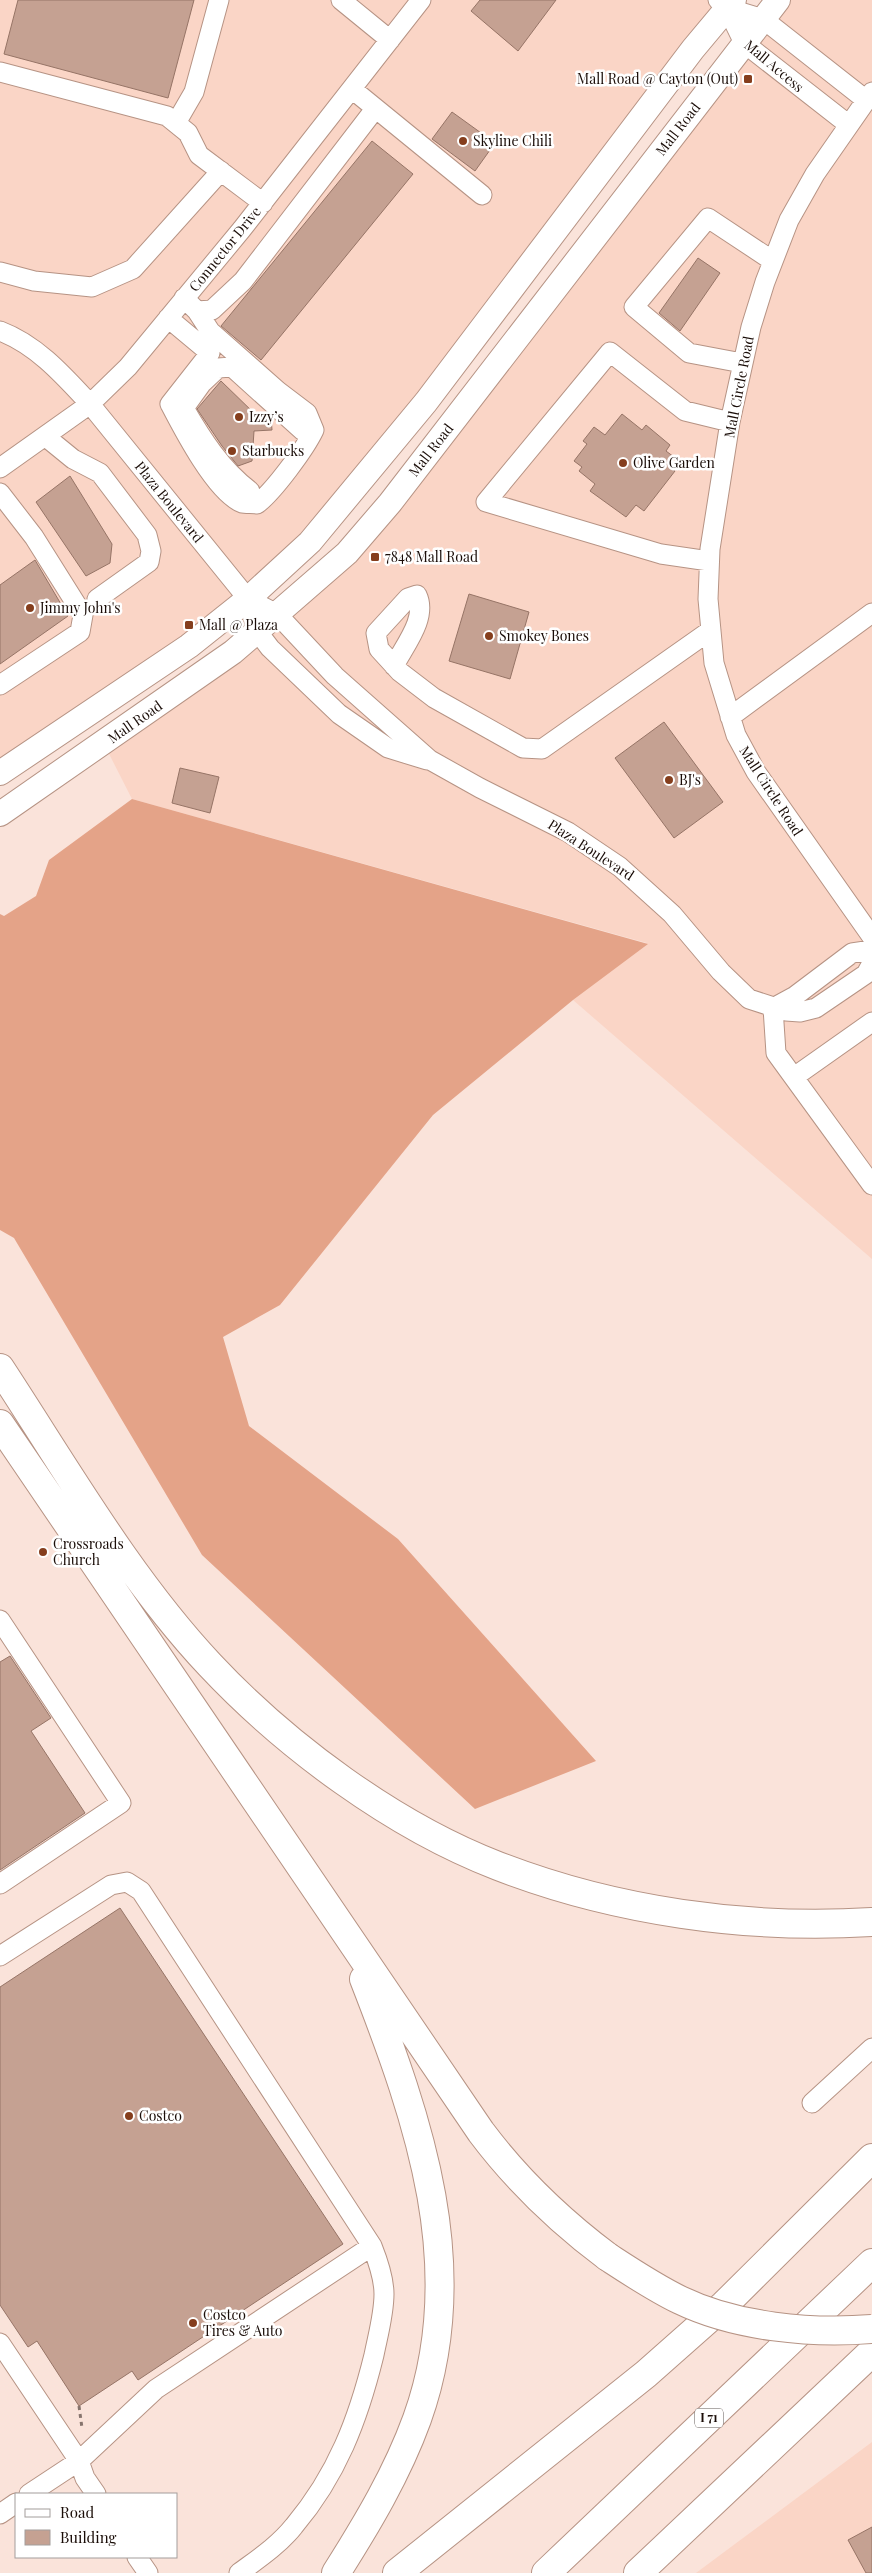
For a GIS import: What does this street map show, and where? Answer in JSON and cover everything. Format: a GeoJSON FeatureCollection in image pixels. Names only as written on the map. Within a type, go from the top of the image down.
{"type":"FeatureCollection","features":[{"type":"Feature","properties":{"kind":"highway"},"geometry":{"type":"LineString","coordinates":[[0,1368],[143,1582],[209,1664],[262,1716],[303,1751],[364,1794],[448,1843],[497,1866],[566,1889],[610,1900],[680,1912],[773,1922],[820,1924],[872,1922]]}},
{"type":"Feature","properties":{"kind":"highway"},"geometry":{"type":"LineString","coordinates":[[0,1424],[346,1933],[503,2161],[520,2181],[584,2239],[608,2257],[645,2281],[682,2301],[748,2323],[803,2329],[872,2329]]}},
{"type":"Feature","properties":{"kind":"highway"},"geometry":{"type":"LineString","coordinates":[[336,2573],[394,2473],[414,2427],[430,2370],[439,2320],[439,2243],[429,2176],[413,2114],[346,1933]]}},
{"type":"Feature","properties":{"kind":"highway"},"geometry":{"type":"LineString","coordinates":[[397,2573],[646,2374],[724,2306],[872,2158]]}},
{"type":"Feature","properties":{"kind":"highway","name":"I 71"},"geometry":{"type":"LineString","coordinates":[[546,2573],[872,2263]]}},
{"type":"Feature","properties":{"kind":"highway"},"geometry":{"type":"LineString","coordinates":[[638,2573],[872,2352]]}},
{"type":"Feature","properties":{"kind":"highway"},"geometry":{"type":"LineString","coordinates":[[654,2573],[670,2542]]}},
{"type":"Feature","properties":{"kind":"main road","name":"Mall Road"},"geometry":{"type":"LineString","coordinates":[[0,814],[128,727],[233,652],[347,553],[390,503],[778,0]]}},
{"type":"Feature","properties":{"kind":"main road"},"geometry":{"type":"LineString","coordinates":[[0,773],[188,646],[248,599],[310,542],[414,418],[726,3]]}},
{"type":"Feature","properties":{"kind":"street"},"geometry":{"type":"LineString","coordinates":[[176,123],[194,92],[219,0]]}},
{"type":"Feature","properties":{"kind":"street"},"geometry":{"type":"LineString","coordinates":[[341,0],[390,40]]}},
{"type":"Feature","properties":{"kind":"street","name":"Connector Drive"},"geometry":{"type":"LineString","coordinates":[[0,468],[90,404],[128,366],[168,318],[190,305],[263,203],[421,0]]}},
{"type":"Feature","properties":{"kind":"street","name":"Mall Access"},"geometry":{"type":"LineString","coordinates":[[726,3],[763,19],[869,96]]}},
{"type":"Feature","properties":{"kind":"street","name":"Mall Access"},"geometry":{"type":"LineString","coordinates":[[726,3],[744,43],[848,125]]}},
{"type":"Feature","properties":{"kind":"street"},"geometry":{"type":"LineString","coordinates":[[0,72],[167,116],[188,133],[199,155],[263,203]]}},
{"type":"Feature","properties":{"kind":"street"},"geometry":{"type":"LineString","coordinates":[[352,89],[482,195]]}},
{"type":"Feature","properties":{"kind":"street","name":"Mall Circle Road"},"geometry":{"type":"LineString","coordinates":[[869,96],[815,174],[789,220],[751,327],[730,422],[709,561],[708,599],[714,663],[736,736],[756,772],[872,937]]}},
{"type":"Feature","properties":{"kind":"street"},"geometry":{"type":"LineString","coordinates":[[190,305],[212,310],[243,281],[375,109]]}},
{"type":"Feature","properties":{"kind":"street"},"geometry":{"type":"LineString","coordinates":[[0,272],[34,281],[92,287],[133,269],[221,171]]}},
{"type":"Feature","properties":{"kind":"street"},"geometry":{"type":"LineString","coordinates":[[742,364],[689,353],[634,307],[708,218],[773,261]]}},
{"type":"Feature","properties":{"kind":"street"},"geometry":{"type":"LineString","coordinates":[[190,305],[210,331],[278,391],[305,422]]}},
{"type":"Feature","properties":{"kind":"street"},"geometry":{"type":"LineString","coordinates":[[168,318],[210,353],[170,404],[189,440],[224,490],[242,503],[257,504],[270,495],[308,443],[314,430],[232,367],[218,368],[202,383],[184,408],[203,440],[232,477],[250,491],[224,490]]}},
{"type":"Feature","properties":{"kind":"street","name":"Plaza Boulevard"},"geometry":{"type":"LineString","coordinates":[[0,331],[35,351],[62,374],[90,404],[248,599],[277,614],[335,676],[430,760]]}},
{"type":"Feature","properties":{"kind":"street"},"geometry":{"type":"LineString","coordinates":[[709,561],[661,554],[486,502],[610,352],[685,411],[730,422]]}},
{"type":"Feature","properties":{"kind":"street"},"geometry":{"type":"LineString","coordinates":[[46,437],[73,459],[100,473],[148,535],[151,551],[149,562],[97,599]]}},
{"type":"Feature","properties":{"kind":"street"},"geometry":{"type":"LineString","coordinates":[[0,685],[80,632],[84,615],[34,537],[2,500]]}},
{"type":"Feature","properties":{"kind":"street","name":"Plaza Boulevard"},"geometry":{"type":"LineString","coordinates":[[248,599],[257,632],[270,648],[339,714],[388,748],[430,760],[568,832],[620,866],[672,914],[735,987],[749,999],[773,1008],[800,1012],[816,1008],[866,974],[872,963]]}},
{"type":"Feature","properties":{"kind":"street"},"geometry":{"type":"LineString","coordinates":[[730,717],[872,613]]}},
{"type":"Feature","properties":{"kind":"street"},"geometry":{"type":"LineString","coordinates":[[394,666],[434,698],[523,748],[542,749],[710,630]]}},
{"type":"Feature","properties":{"kind":"street"},"geometry":{"type":"LineString","coordinates":[[872,950],[852,953],[795,996],[773,1008],[776,1052],[872,1185]]}},
{"type":"Feature","properties":{"kind":"street"},"geometry":{"type":"LineString","coordinates":[[794,1076],[872,1022]]}},
{"type":"Feature","properties":{"kind":"street"},"geometry":{"type":"LineString","coordinates":[[0,1620],[121,1803],[0,1884]]}},
{"type":"Feature","properties":{"kind":"street"},"geometry":{"type":"LineString","coordinates":[[0,1956],[110,1885],[127,1882],[141,1891],[372,2246],[379,2265],[384,2294],[379,2331],[367,2382],[352,2430],[337,2465],[293,2528],[239,2573]]}},
{"type":"Feature","properties":{"kind":"street"},"geometry":{"type":"LineString","coordinates":[[812,2103],[872,2048]]}},
{"type":"Feature","properties":{"kind":"street"},"geometry":{"type":"LineString","coordinates":[[31,2493],[79,2461],[156,2389],[372,2246]]}},
{"type":"Feature","properties":{"kind":"street"},"geometry":{"type":"LineString","coordinates":[[0,2343],[79,2461],[85,2478],[95,2493]]}},
{"type":"Feature","properties":{"kind":"street"},"geometry":{"type":"LineString","coordinates":[[0,2514],[15,2504]]}},
{"type":"Feature","properties":{"kind":"street"},"geometry":{"type":"LineString","coordinates":[[138,2558],[148,2573]]}},
{"type":"Feature","properties":{"kind":"path"},"geometry":{"type":"LineString","coordinates":[[79,2406],[82,2428]]}},
{"type":"Feature","properties":{"kind":"shaded area"},"geometry":{"type":"Polygon","coordinates":[[[0,0],[734,0],[310,542],[0,773],[0,0]]]}},
{"type":"Feature","properties":{"kind":"shaded area"},"geometry":{"type":"Polygon","coordinates":[[[778,0],[872,0],[872,1259],[573,1000],[647,943],[132,799],[104,744],[347,553],[778,0]]]}},
{"type":"Feature","properties":{"kind":"shaded area"},"geometry":{"type":"Polygon","coordinates":[[[132,799],[648,944],[573,1000],[433,1115],[280,1305],[223,1337],[249,1426],[398,1539],[596,1761],[475,1809],[202,1555],[14,1238],[0,1230],[0,914],[4,916],[36,896],[49,860],[132,799]]]}},
{"type":"Feature","properties":{"kind":"shaded area"},"geometry":{"type":"Polygon","coordinates":[[[872,2442],[872,2573],[696,2573],[872,2442]]]}},
{"type":"Feature","properties":{"kind":"building"},"geometry":{"type":"Polygon","coordinates":[[[18,0],[194,0],[168,98],[4,54],[18,0]]]}},
{"type":"Feature","properties":{"kind":"building"},"geometry":{"type":"Polygon","coordinates":[[[480,0],[556,0],[518,51],[471,11],[480,0]]]}},
{"type":"Feature","properties":{"kind":"building","name":"Skyline Chili"},"geometry":{"type":"Polygon","coordinates":[[[452,112],[495,143],[475,171],[432,139],[452,112]]]}},
{"type":"Feature","properties":{"kind":"building"},"geometry":{"type":"Polygon","coordinates":[[[372,141],[413,174],[261,360],[221,326],[372,141]]]}},
{"type":"Feature","properties":{"kind":"building"},"geometry":{"type":"Polygon","coordinates":[[[698,258],[720,273],[680,331],[659,313],[698,258]]]}},
{"type":"Feature","properties":{"kind":"building"},"geometry":{"type":"Polygon","coordinates":[[[221,381],[256,415],[266,413],[271,417],[272,430],[254,431],[252,461],[238,466],[197,409],[221,381]]]}},
{"type":"Feature","properties":{"kind":"building","name":"Olive Garden"},"geometry":{"type":"Polygon","coordinates":[[[622,414],[642,430],[646,425],[670,445],[666,451],[674,457],[667,465],[675,471],[644,511],[636,505],[626,517],[590,491],[595,484],[579,471],[582,467],[574,461],[587,444],[583,441],[594,427],[605,435],[622,414]]]}},
{"type":"Feature","properties":{"kind":"building"},"geometry":{"type":"Polygon","coordinates":[[[70,476],[112,544],[110,563],[86,576],[36,502],[70,476]]]}},
{"type":"Feature","properties":{"kind":"building"},"geometry":{"type":"Polygon","coordinates":[[[35,560],[68,616],[0,664],[0,585],[35,560]]]}},
{"type":"Feature","properties":{"kind":"building","name":"Smokey Bones"},"geometry":{"type":"Polygon","coordinates":[[[469,594],[529,612],[510,679],[449,661],[469,594]]]}},
{"type":"Feature","properties":{"kind":"building","name":"BJ's"},"geometry":{"type":"Polygon","coordinates":[[[664,722],[723,802],[674,838],[615,758],[664,722]]]}},
{"type":"Feature","properties":{"kind":"building"},"geometry":{"type":"Polygon","coordinates":[[[180,768],[219,777],[210,813],[172,803],[180,768]]]}},
{"type":"Feature","properties":{"kind":"building"},"geometry":{"type":"Polygon","coordinates":[[[10,1656],[51,1718],[31,1731],[85,1813],[0,1870],[0,1662],[10,1656]]]}},
{"type":"Feature","properties":{"kind":"building","name":"Costco"},"geometry":{"type":"Polygon","coordinates":[[[120,1908],[343,2244],[138,2380],[132,2371],[79,2406],[37,2341],[28,2347],[0,2305],[0,1987],[120,1908]]]}},
{"type":"Feature","properties":{"kind":"building"},"geometry":{"type":"Polygon","coordinates":[[[872,2527],[872,2573],[866,2573],[848,2540],[872,2527]]]}},
{"type":"Feature","properties":{"kind":"place","name":"Mall Road @ Cayton (Out)"},"geometry":{"type":"Point","coordinates":[748,79]}},
{"type":"Feature","properties":{"kind":"place","name":"Skyline Chili"},"geometry":{"type":"Point","coordinates":[463,141]}},
{"type":"Feature","properties":{"kind":"place","name":"Izzy’s"},"geometry":{"type":"Point","coordinates":[239,417]}},
{"type":"Feature","properties":{"kind":"place","name":"Starbucks"},"geometry":{"type":"Point","coordinates":[232,451]}},
{"type":"Feature","properties":{"kind":"place","name":"Olive Garden"},"geometry":{"type":"Point","coordinates":[623,463]}},
{"type":"Feature","properties":{"kind":"place","name":"7848 Mall Road"},"geometry":{"type":"Point","coordinates":[375,557]}},
{"type":"Feature","properties":{"kind":"place","name":"Jimmy John's"},"geometry":{"type":"Point","coordinates":[30,608]}},
{"type":"Feature","properties":{"kind":"place","name":"Mall @ Plaza"},"geometry":{"type":"Point","coordinates":[189,625]}},
{"type":"Feature","properties":{"kind":"place","name":"Smokey Bones"},"geometry":{"type":"Point","coordinates":[489,636]}},
{"type":"Feature","properties":{"kind":"place","name":"BJ's"},"geometry":{"type":"Point","coordinates":[669,780]}},
{"type":"Feature","properties":{"kind":"place","name":"Crossroads Church"},"geometry":{"type":"Point","coordinates":[43,1552]}},
{"type":"Feature","properties":{"kind":"place","name":"Costco"},"geometry":{"type":"Point","coordinates":[129,2116]}},
{"type":"Feature","properties":{"kind":"place","name":"Costco Tires & Auto"},"geometry":{"type":"Point","coordinates":[193,2323]}}]}
